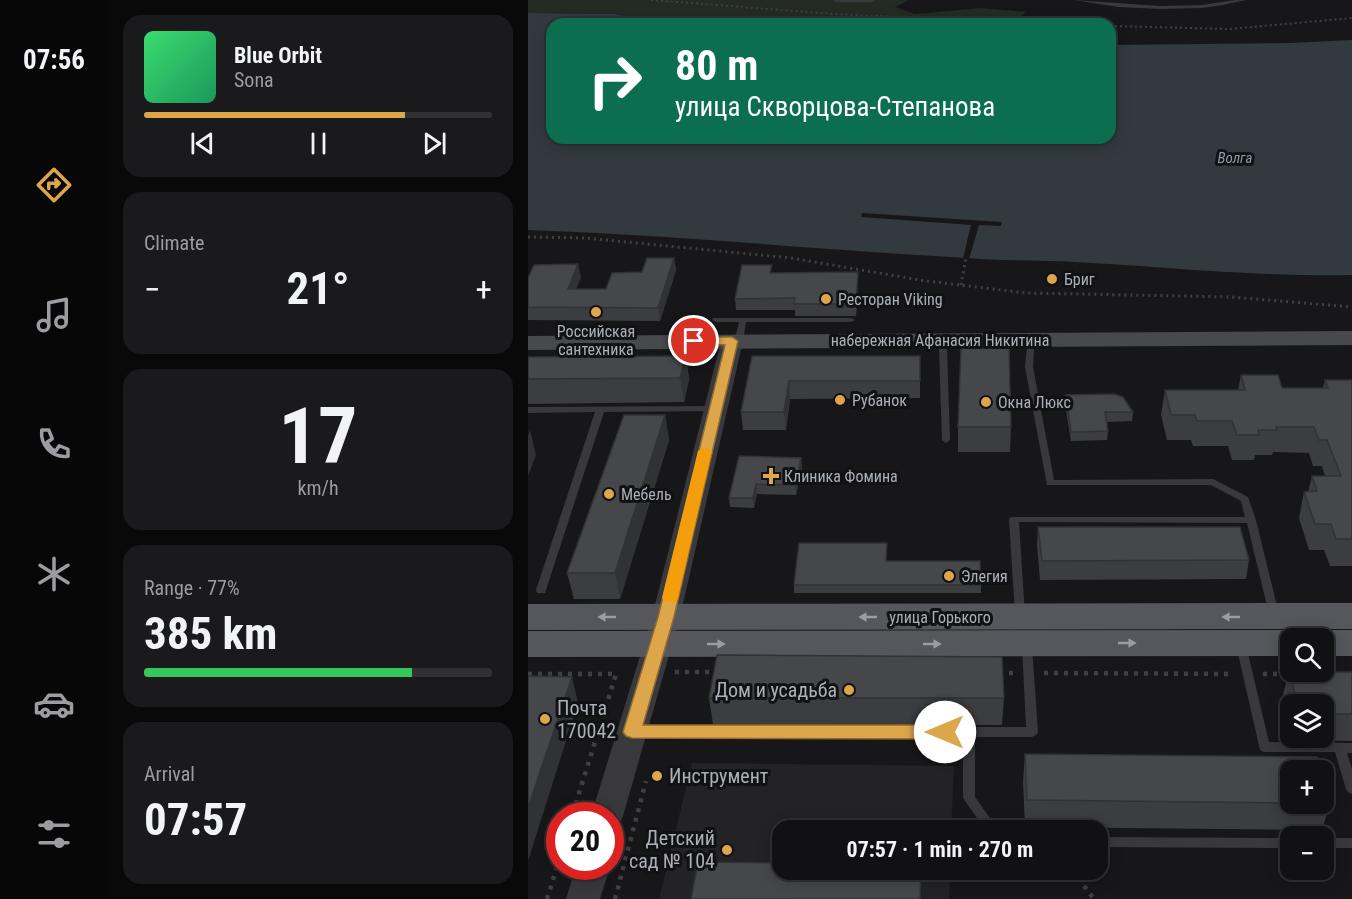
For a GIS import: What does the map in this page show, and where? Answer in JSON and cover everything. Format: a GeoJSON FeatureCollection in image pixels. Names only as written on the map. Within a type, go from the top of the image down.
{"type":"FeatureCollection","features":[{"type":"Feature","properties":{"kind":"main road","name":"набережная Афанасия Никитина"},"geometry":{"type":"LineString","coordinates":[[528,342],[735,337],[1352,338]]}},
{"type":"Feature","properties":{"kind":"main road","name":"набережная Афанасия Никитина"},"geometry":{"type":"LineString","coordinates":[[528,352],[735,337],[943,349],[1352,347]]}},
{"type":"Feature","properties":{"kind":"main road","name":"улица Горького"},"geometry":{"type":"LineString","coordinates":[[534,604],[666,644]]}},
{"type":"Feature","properties":{"kind":"main road","name":"улица Горького"},"geometry":{"type":"LineString","coordinates":[[1292,628],[1352,616]]}},
{"type":"Feature","properties":{"kind":"main road","name":"улица Горького"},"geometry":{"type":"LineString","coordinates":[[1023,630],[1241,643],[1280,631]]}},
{"type":"Feature","properties":{"kind":"main road","name":"улица Горького"},"geometry":{"type":"LineString","coordinates":[[528,644],[666,644],[1023,630],[1280,630]]}},
{"type":"Feature","properties":{"kind":"main road"},"geometry":{"type":"LineString","coordinates":[[1334,643],[1352,643]]}},
{"type":"Feature","properties":{"kind":"street"},"geometry":{"type":"LineString","coordinates":[[611,802],[632,732],[666,644],[715,409],[735,337]]}},
{"type":"Feature","properties":{"kind":"street"},"geometry":{"type":"LineString","coordinates":[[583,899],[588,880]]}},
{"type":"Feature","properties":{"kind":"lane"},"geometry":{"type":"LineString","coordinates":[[836,0],[872,0]]}},
{"type":"Feature","properties":{"kind":"lane"},"geometry":{"type":"LineString","coordinates":[[1077,0],[1125,6],[1181,8],[1243,0]]}},
{"type":"Feature","properties":{"kind":"lane"},"geometry":{"type":"LineString","coordinates":[[716,320],[735,337],[851,320]]}},
{"type":"Feature","properties":{"kind":"lane"},"geometry":{"type":"LineString","coordinates":[[943,349],[946,440]]}},
{"type":"Feature","properties":{"kind":"lane"},"geometry":{"type":"LineString","coordinates":[[1030,349],[1029,368],[1050,483],[1213,482],[1245,499],[1281,628]]}},
{"type":"Feature","properties":{"kind":"lane"},"geometry":{"type":"LineString","coordinates":[[528,410],[715,409]]}},
{"type":"Feature","properties":{"kind":"lane"},"geometry":{"type":"LineString","coordinates":[[534,604],[600,410]]}},
{"type":"Feature","properties":{"kind":"lane"},"geometry":{"type":"LineString","coordinates":[[632,732],[1032,732],[1014,519],[1251,520]]}},
{"type":"Feature","properties":{"kind":"lane"},"geometry":{"type":"LineString","coordinates":[[1241,643],[1264,747],[1346,748],[1352,789]]}},
{"type":"Feature","properties":{"kind":"lane"},"geometry":{"type":"LineString","coordinates":[[969,732],[969,798],[985,820]]}},
{"type":"Feature","properties":{"kind":"lane"},"geometry":{"type":"LineString","coordinates":[[1108,842],[1280,843]]}},
{"type":"Feature","properties":{"kind":"lane"},"geometry":{"type":"LineString","coordinates":[[1334,843],[1352,843]]}},
{"type":"Feature","properties":{"kind":"path"},"geometry":{"type":"LineString","coordinates":[[651,0],[834,14],[922,18]]}},
{"type":"Feature","properties":{"kind":"path"},"geometry":{"type":"LineString","coordinates":[[1116,26],[1229,29],[1352,18]]}},
{"type":"Feature","properties":{"kind":"path"},"geometry":{"type":"LineString","coordinates":[[528,237],[585,238],[791,258],[961,285],[1027,292],[1232,297],[1352,307]]}},
{"type":"Feature","properties":{"kind":"path"},"geometry":{"type":"LineString","coordinates":[[961,285],[966,258]]}},
{"type":"Feature","properties":{"kind":"path"},"geometry":{"type":"LineString","coordinates":[[666,644],[672,682]]}},
{"type":"Feature","properties":{"kind":"path"},"geometry":{"type":"LineString","coordinates":[[528,674],[616,674],[576,802]]}},
{"type":"Feature","properties":{"kind":"path"},"geometry":{"type":"LineString","coordinates":[[615,899],[647,776]]}},
{"type":"Feature","properties":{"kind":"path"},"geometry":{"type":"LineString","coordinates":[[547,899],[553,880]]}},
{"type":"Feature","properties":{"kind":"path"},"geometry":{"type":"LineString","coordinates":[[1080,880],[1094,899]]}},
{"type":"Feature","properties":{"kind":"shaded area"},"geometry":{"type":"Polygon","coordinates":[[[528,0],[909,0],[895,7],[915,14],[980,8],[1026,12],[1018,18],[634,18],[615,14],[528,13],[528,0]]]}},
{"type":"Feature","properties":{"kind":"shaded area","name":"Детский сад № 104"},"geometry":{"type":"Polygon","coordinates":[[[692,763],[954,766],[952,820],[772,820],[772,880],[950,880],[949,899],[659,899],[692,763]]]}},
{"type":"Feature","properties":{"kind":"water","name":"Волга"},"geometry":{"type":"Polygon","coordinates":[[[528,13],[615,14],[634,18],[546,18],[546,144],[1116,144],[1116,45],[1352,40],[1352,275],[1248,273],[1076,262],[981,259],[638,235],[528,230],[528,13]]]}},
{"type":"Feature","properties":{"kind":"pier"},"geometry":{"type":"Polygon","coordinates":[[[862,213],[1002,222],[1001,226],[979,225],[969,259],[963,258],[971,225],[861,217],[862,213]]]}},
{"type":"Feature","properties":{"kind":"building"},"geometry":{"type":"Polygon","coordinates":[[[647,258],[674,258],[658,308],[528,307],[528,278],[534,265],[578,264],[568,289],[606,289],[612,273],[642,272],[647,258]]]}},
{"type":"Feature","properties":{"kind":"building"},"geometry":{"type":"Polygon","coordinates":[[[742,265],[772,265],[770,273],[858,272],[856,304],[794,304],[795,298],[735,299],[742,265]]]}},
{"type":"Feature","properties":{"kind":"building"},"geometry":{"type":"Polygon","coordinates":[[[961,348],[1009,348],[1011,427],[958,427],[961,348]]]}},
{"type":"Feature","properties":{"kind":"building"},"geometry":{"type":"Polygon","coordinates":[[[686,356],[680,378],[528,379],[528,357],[686,356]]]}},
{"type":"Feature","properties":{"kind":"building"},"geometry":{"type":"Polygon","coordinates":[[[752,356],[920,356],[920,381],[789,381],[784,412],[741,412],[752,356]]]}},
{"type":"Feature","properties":{"kind":"building"},"geometry":{"type":"Polygon","coordinates":[[[1241,375],[1278,375],[1282,388],[1328,388],[1325,380],[1352,380],[1352,539],[1336,539],[1331,524],[1315,524],[1304,492],[1317,491],[1312,476],[1341,476],[1327,440],[1319,440],[1314,427],[1276,427],[1277,430],[1258,430],[1259,435],[1237,435],[1232,421],[1197,421],[1195,415],[1171,415],[1165,390],[1245,390],[1241,375]]]}},
{"type":"Feature","properties":{"kind":"building"},"geometry":{"type":"Polygon","coordinates":[[[1114,394],[1123,397],[1133,412],[1105,412],[1108,431],[1071,432],[1066,395],[1114,394]]]}},
{"type":"Feature","properties":{"kind":"building"},"geometry":{"type":"Polygon","coordinates":[[[624,415],[665,415],[615,573],[567,573],[624,415]]]}},
{"type":"Feature","properties":{"kind":"building"},"geometry":{"type":"Polygon","coordinates":[[[739,456],[801,458],[796,485],[756,484],[753,498],[729,498],[739,456]]]}},
{"type":"Feature","properties":{"kind":"building"},"geometry":{"type":"Polygon","coordinates":[[[1038,527],[1240,527],[1249,560],[1042,561],[1038,527]]]}},
{"type":"Feature","properties":{"kind":"building"},"geometry":{"type":"Polygon","coordinates":[[[799,543],[887,543],[886,561],[980,561],[981,585],[794,585],[799,543]]]}},
{"type":"Feature","properties":{"kind":"building"},"geometry":{"type":"Polygon","coordinates":[[[717,655],[1002,657],[1004,698],[709,698],[717,655]]]}},
{"type":"Feature","properties":{"kind":"building"},"geometry":{"type":"Polygon","coordinates":[[[1334,672],[1352,672],[1352,714],[1334,714],[1334,694],[1295,694],[1292,682],[1334,682],[1334,672]]]}},
{"type":"Feature","properties":{"kind":"building"},"geometry":{"type":"Polygon","coordinates":[[[528,676],[572,677],[528,808],[528,676]]]}},
{"type":"Feature","properties":{"kind":"building"},"geometry":{"type":"Polygon","coordinates":[[[1025,754],[1317,757],[1318,760],[1280,760],[1280,803],[1027,800],[1025,754]]]}},
{"type":"Feature","properties":{"kind":"building"},"geometry":{"type":"Polygon","coordinates":[[[698,862],[772,863],[772,880],[921,880],[920,899],[691,899],[698,862]]]}},
{"type":"Feature","properties":{"kind":"slow traffic"},"geometry":{"type":"LineString","coordinates":[[670,598],[705,451]]}},
{"type":"Feature","properties":{"kind":"place","name":"Бриг"},"geometry":{"type":"Point","coordinates":[1052,279]}},
{"type":"Feature","properties":{"kind":"place","name":"Ресторан Viking"},"geometry":{"type":"Point","coordinates":[826,299]}},
{"type":"Feature","properties":{"kind":"place","name":"Российская сантехника"},"geometry":{"type":"Point","coordinates":[596,312]}},
{"type":"Feature","properties":{"kind":"place","name":"Рубанок"},"geometry":{"type":"Point","coordinates":[840,400]}},
{"type":"Feature","properties":{"kind":"place","name":"Окна Люкс"},"geometry":{"type":"Point","coordinates":[986,402]}},
{"type":"Feature","properties":{"kind":"place","name":"Клиника Фомина"},"geometry":{"type":"Point","coordinates":[771,476]}},
{"type":"Feature","properties":{"kind":"place","name":"Мебель"},"geometry":{"type":"Point","coordinates":[609,494]}},
{"type":"Feature","properties":{"kind":"place","name":"Элегия"},"geometry":{"type":"Point","coordinates":[949,576]}},
{"type":"Feature","properties":{"kind":"place","name":"Дом и усадьба"},"geometry":{"type":"Point","coordinates":[849,690]}},
{"type":"Feature","properties":{"kind":"place","name":"Почта 170042"},"geometry":{"type":"Point","coordinates":[545,719]}},
{"type":"Feature","properties":{"kind":"place","name":"Инструмент"},"geometry":{"type":"Point","coordinates":[657,776]}},
{"type":"Feature","properties":{"kind":"place","name":"Детский сад № 104"},"geometry":{"type":"Point","coordinates":[727,850]}},
{"type":"Feature","properties":{"kind":"route"},"geometry":{"type":"LineString","coordinates":[[694,341],[732,341],[666,617],[632,732],[945,732]]}}]}
